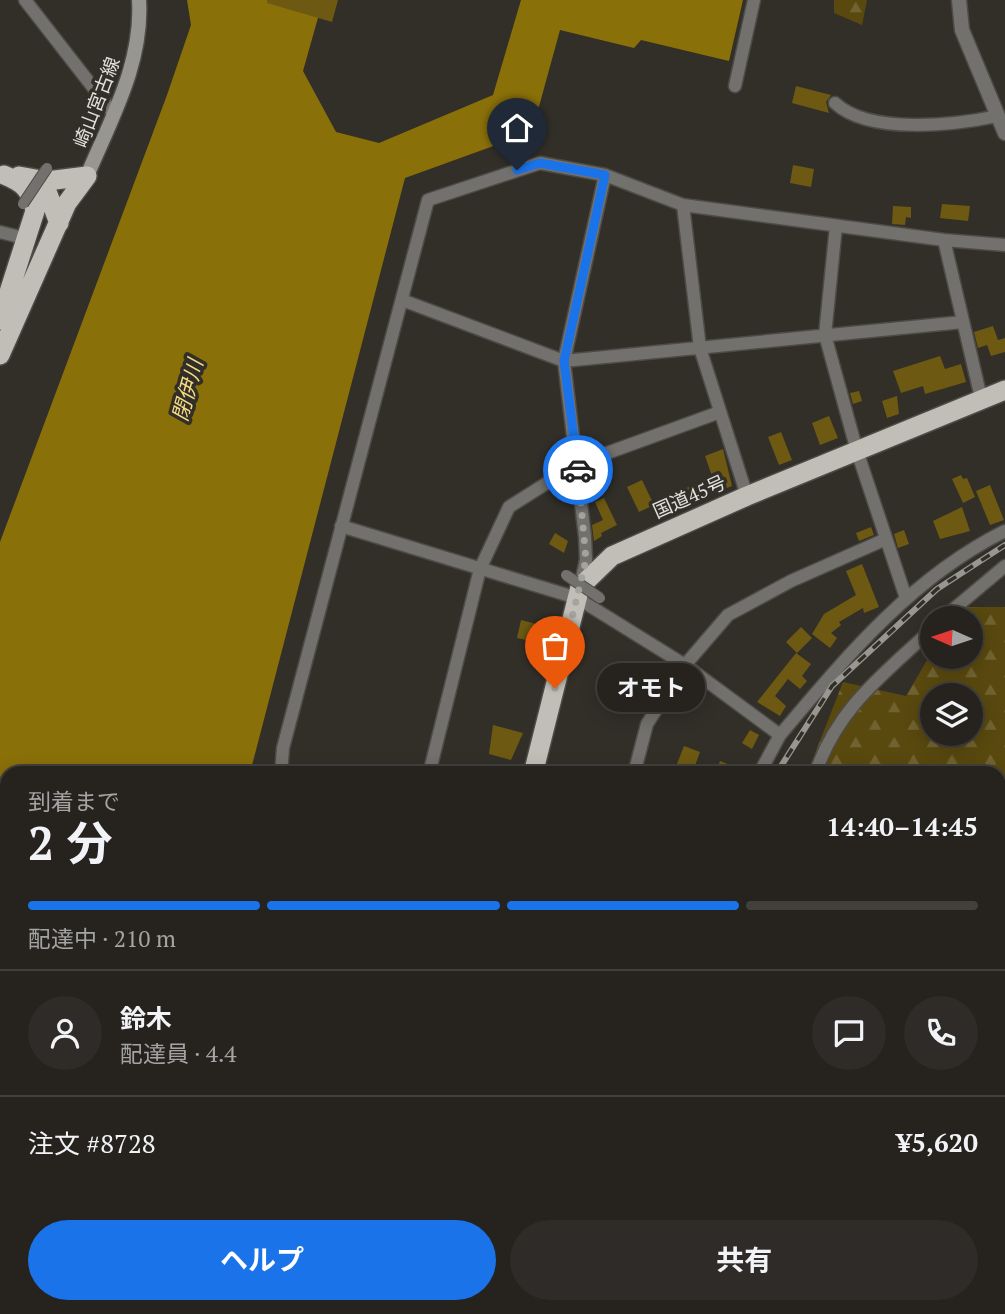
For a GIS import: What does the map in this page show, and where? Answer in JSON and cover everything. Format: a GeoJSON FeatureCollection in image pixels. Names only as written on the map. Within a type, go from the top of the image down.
{"type":"FeatureCollection","features":[{"type":"Feature","properties":{"kind":"highway"},"geometry":{"type":"LineString","coordinates":[[0,320],[35,211],[28,192],[2,176]]}},
{"type":"Feature","properties":{"kind":"highway"},"geometry":{"type":"LineString","coordinates":[[28,192],[47,181],[87,176]]}},
{"type":"Feature","properties":{"kind":"highway"},"geometry":{"type":"LineString","coordinates":[[12,289],[59,208],[87,176]]}},
{"type":"Feature","properties":{"kind":"highway"},"geometry":{"type":"LineString","coordinates":[[28,192],[46,189],[59,208]]}},
{"type":"Feature","properties":{"kind":"highway"},"geometry":{"type":"LineString","coordinates":[[0,355],[59,208]]}},
{"type":"Feature","properties":{"kind":"highway","name":"国道45号"},"geometry":{"type":"LineString","coordinates":[[574,586],[612,555],[747,496],[982,402],[1005,390]]}},
{"type":"Feature","properties":{"kind":"highway"},"geometry":{"type":"LineString","coordinates":[[535,766],[574,586]]}},
{"type":"Feature","properties":{"kind":"main road","name":"崎山宮古線"},"geometry":{"type":"LineString","coordinates":[[87,176],[130,71],[138,41],[139,0]]}},
{"type":"Feature","properties":{"kind":"street"},"geometry":{"type":"LineString","coordinates":[[25,0],[113,114]]}},
{"type":"Feature","properties":{"kind":"street"},"geometry":{"type":"LineString","coordinates":[[735,86],[754,0]]}},
{"type":"Feature","properties":{"kind":"street"},"geometry":{"type":"LineString","coordinates":[[959,0],[962,30],[1005,134]]}},
{"type":"Feature","properties":{"kind":"street"},"geometry":{"type":"LineString","coordinates":[[835,103],[851,114],[897,123],[960,124],[998,116]]}},
{"type":"Feature","properties":{"kind":"street"},"geometry":{"type":"LineString","coordinates":[[282,766],[283,748],[428,200],[540,163],[605,175],[683,205],[944,240],[1005,245]]}},
{"type":"Feature","properties":{"kind":"street"},"geometry":{"type":"LineString","coordinates":[[28,192],[47,168]]}},
{"type":"Feature","properties":{"kind":"street"},"geometry":{"type":"LineString","coordinates":[[574,586],[586,560],[578,464],[564,361],[605,175]]}},
{"type":"Feature","properties":{"kind":"street"},"geometry":{"type":"LineString","coordinates":[[683,205],[700,348],[747,496]]}},
{"type":"Feature","properties":{"kind":"street"},"geometry":{"type":"LineString","coordinates":[[836,226],[825,335],[857,451],[906,598]]}},
{"type":"Feature","properties":{"kind":"street"},"geometry":{"type":"LineString","coordinates":[[0,232],[28,239]]}},
{"type":"Feature","properties":{"kind":"street"},"geometry":{"type":"LineString","coordinates":[[944,240],[982,402]]}},
{"type":"Feature","properties":{"kind":"street"},"geometry":{"type":"LineString","coordinates":[[402,300],[564,361],[963,322]]}},
{"type":"Feature","properties":{"kind":"street"},"geometry":{"type":"LineString","coordinates":[[431,766],[480,569],[509,507],[578,464],[720,412]]}},
{"type":"Feature","properties":{"kind":"street"},"geometry":{"type":"LineString","coordinates":[[341,526],[480,569],[574,586],[600,598]]}},
{"type":"Feature","properties":{"kind":"street"},"geometry":{"type":"LineString","coordinates":[[763,766],[780,735],[857,645],[906,598],[956,560],[1005,531]]}},
{"type":"Feature","properties":{"kind":"street"},"geometry":{"type":"LineString","coordinates":[[636,766],[647,724],[685,665],[728,615],[790,581],[886,540]]}},
{"type":"Feature","properties":{"kind":"street"},"geometry":{"type":"LineString","coordinates":[[957,606],[1005,566]]}},
{"type":"Feature","properties":{"kind":"street"},"geometry":{"type":"LineString","coordinates":[[574,586],[780,735]]}},
{"type":"Feature","properties":{"kind":"street"},"geometry":{"type":"LineString","coordinates":[[818,766],[825,745],[844,714],[920,641]]}},
{"type":"Feature","properties":{"kind":"green space"},"geometry":{"type":"Polygon","coordinates":[[[834,0],[867,0],[862,25],[834,13],[834,0]]]}},
{"type":"Feature","properties":{"kind":"green space"},"geometry":{"type":"Polygon","coordinates":[[[984,607],[1005,607],[1005,766],[810,766],[843,682],[906,696],[922,669],[983,669],[984,607]]]}},
{"type":"Feature","properties":{"kind":"water","name":"閉伊川"},"geometry":{"type":"Polygon","coordinates":[[[187,0],[323,0],[303,71],[336,132],[379,143],[493,95],[521,0],[743,0],[729,61],[641,40],[634,48],[560,30],[532,132],[405,178],[252,766],[0,766],[0,542],[191,25],[187,0]]]}},
{"type":"Feature","properties":{"kind":"building"},"geometry":{"type":"Polygon","coordinates":[[[267,0],[338,0],[332,22],[267,3],[267,0]]]}},
{"type":"Feature","properties":{"kind":"building"},"geometry":{"type":"Polygon","coordinates":[[[796,86],[831,95],[826,102],[829,113],[792,103],[796,86]]]}},
{"type":"Feature","properties":{"kind":"building"},"geometry":{"type":"Polygon","coordinates":[[[793,165],[814,169],[811,187],[790,183],[793,165]]]}},
{"type":"Feature","properties":{"kind":"building"},"geometry":{"type":"Polygon","coordinates":[[[942,204],[970,206],[968,221],[940,218],[942,204]]]}},
{"type":"Feature","properties":{"kind":"building"},"geometry":{"type":"Polygon","coordinates":[[[893,206],[911,207],[911,218],[906,217],[905,225],[892,224],[893,206]]]}},
{"type":"Feature","properties":{"kind":"building"},"geometry":{"type":"Polygon","coordinates":[[[993,326],[998,340],[1005,338],[1005,352],[991,356],[987,345],[978,348],[974,332],[993,326]]]}},
{"type":"Feature","properties":{"kind":"building"},"geometry":{"type":"Polygon","coordinates":[[[940,356],[945,369],[961,364],[966,382],[925,394],[923,386],[901,393],[893,371],[940,356]]]}},
{"type":"Feature","properties":{"kind":"building"},"geometry":{"type":"Polygon","coordinates":[[[859,391],[862,401],[853,404],[850,393],[859,391]]]}},
{"type":"Feature","properties":{"kind":"building"},"geometry":{"type":"Polygon","coordinates":[[[897,396],[899,414],[887,418],[882,401],[897,396]]]}},
{"type":"Feature","properties":{"kind":"building"},"geometry":{"type":"Polygon","coordinates":[[[829,416],[838,438],[820,445],[812,423],[829,416]]]}},
{"type":"Feature","properties":{"kind":"building"},"geometry":{"type":"Polygon","coordinates":[[[781,432],[792,460],[779,465],[768,437],[781,432]]]}},
{"type":"Feature","properties":{"kind":"building"},"geometry":{"type":"Polygon","coordinates":[[[723,449],[732,486],[691,502],[686,488],[713,479],[705,456],[723,449]]]}},
{"type":"Feature","properties":{"kind":"building"},"geometry":{"type":"Polygon","coordinates":[[[961,475],[963,479],[967,478],[975,497],[963,503],[952,479],[961,475]]]}},
{"type":"Feature","properties":{"kind":"building"},"geometry":{"type":"Polygon","coordinates":[[[642,480],[654,505],[639,512],[627,487],[642,480]]]}},
{"type":"Feature","properties":{"kind":"building"},"geometry":{"type":"Polygon","coordinates":[[[990,485],[1004,520],[990,525],[976,491],[990,485]]]}},
{"type":"Feature","properties":{"kind":"building"},"geometry":{"type":"Polygon","coordinates":[[[604,498],[617,525],[601,533],[602,536],[594,541],[592,525],[603,520],[595,502],[604,498]]]}},
{"type":"Feature","properties":{"kind":"building"},"geometry":{"type":"Polygon","coordinates":[[[671,501],[674,510],[661,515],[657,505],[671,501]]]}},
{"type":"Feature","properties":{"kind":"building"},"geometry":{"type":"Polygon","coordinates":[[[962,507],[970,531],[940,539],[933,521],[962,507]]]}},
{"type":"Feature","properties":{"kind":"building"},"geometry":{"type":"Polygon","coordinates":[[[871,527],[874,535],[859,541],[856,533],[871,527]]]}},
{"type":"Feature","properties":{"kind":"building"},"geometry":{"type":"Polygon","coordinates":[[[904,530],[909,544],[898,548],[894,534],[904,530]]]}},
{"type":"Feature","properties":{"kind":"building"},"geometry":{"type":"Polygon","coordinates":[[[555,533],[568,541],[564,553],[549,544],[555,533]]]}},
{"type":"Feature","properties":{"kind":"building"},"geometry":{"type":"Polygon","coordinates":[[[862,564],[879,607],[864,613],[863,608],[839,622],[841,625],[831,633],[837,638],[830,648],[812,634],[824,614],[856,595],[846,571],[862,564]]]}},
{"type":"Feature","properties":{"kind":"building"},"geometry":{"type":"Polygon","coordinates":[[[521,620],[544,626],[540,643],[517,638],[521,620]]]}},
{"type":"Feature","properties":{"kind":"building"},"geometry":{"type":"Polygon","coordinates":[[[801,627],[812,638],[797,653],[786,642],[801,627]]]}},
{"type":"Feature","properties":{"kind":"building"},"geometry":{"type":"Polygon","coordinates":[[[796,653],[811,664],[802,676],[807,681],[800,689],[788,679],[775,696],[786,706],[780,716],[757,702],[796,653]]]}},
{"type":"Feature","properties":{"kind":"building"},"geometry":{"type":"Polygon","coordinates":[[[493,725],[523,733],[511,760],[489,754],[493,725]]]}},
{"type":"Feature","properties":{"kind":"building"},"geometry":{"type":"Polygon","coordinates":[[[750,730],[759,735],[752,749],[742,743],[750,730]]]}},
{"type":"Feature","properties":{"kind":"building"},"geometry":{"type":"Polygon","coordinates":[[[684,746],[700,752],[695,766],[676,766],[684,746]]]}},
{"type":"Feature","properties":{"kind":"building"},"geometry":{"type":"Polygon","coordinates":[[[720,761],[733,766],[718,766],[720,761]]]}},
{"type":"Feature","properties":{"kind":"railway"},"geometry":{"type":"LineString","coordinates":[[781,766],[832,686],[937,589],[1005,545]]}},
{"type":"Feature","properties":{"kind":"way so far"},"geometry":{"type":"LineString","coordinates":[[555,688],[586,560],[578,470]]}},
{"type":"Feature","properties":{"kind":"place","name":"オモト"},"geometry":{"type":"Point","coordinates":[555,688]}},
{"type":"Feature","properties":{"kind":"route"},"geometry":{"type":"LineString","coordinates":[[517,170],[540,163],[605,175],[564,361],[578,470]]}}]}
